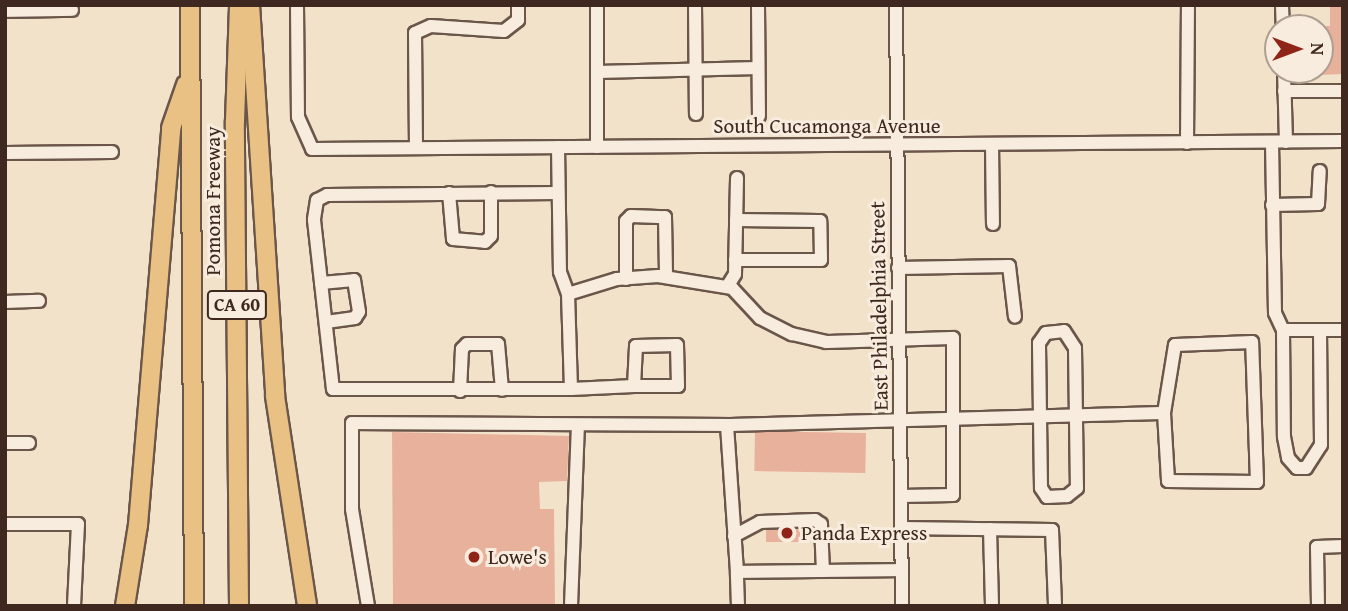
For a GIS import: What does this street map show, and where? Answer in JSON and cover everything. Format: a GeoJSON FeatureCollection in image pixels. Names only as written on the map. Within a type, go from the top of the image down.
{"type":"FeatureCollection","features":[{"type":"Feature","properties":{"kind":"highway","name":"Pomona Freeway"},"geometry":{"type":"LineString","coordinates":[[190,5],[194,606]]}},
{"type":"Feature","properties":{"kind":"highway","name":"Pomona Freeway"},"geometry":{"type":"LineString","coordinates":[[239,606],[236,121],[240,5]]}},
{"type":"Feature","properties":{"kind":"highway"},"geometry":{"type":"LineString","coordinates":[[250,5],[274,384],[307,606]]}},
{"type":"Feature","properties":{"kind":"highway"},"geometry":{"type":"LineString","coordinates":[[125,606],[138,525],[172,128],[190,72]]}},
{"type":"Feature","properties":{"kind":"street","name":"South Cucamonga Avenue"},"geometry":{"type":"LineString","coordinates":[[297,5],[298,117],[312,149],[1343,141]]}},
{"type":"Feature","properties":{"kind":"street"},"geometry":{"type":"LineString","coordinates":[[416,148],[415,33],[431,26],[504,31],[518,20],[518,5]]}},
{"type":"Feature","properties":{"kind":"street"},"geometry":{"type":"LineString","coordinates":[[597,5],[597,147]]}},
{"type":"Feature","properties":{"kind":"street"},"geometry":{"type":"LineString","coordinates":[[695,5],[696,114]]}},
{"type":"Feature","properties":{"kind":"street"},"geometry":{"type":"LineString","coordinates":[[758,5],[759,116]]}},
{"type":"Feature","properties":{"kind":"street","name":"East Philadelphia Street"},"geometry":{"type":"LineString","coordinates":[[896,5],[902,606]]}},
{"type":"Feature","properties":{"kind":"street"},"geometry":{"type":"LineString","coordinates":[[1187,143],[1188,5]]}},
{"type":"Feature","properties":{"kind":"street"},"geometry":{"type":"LineString","coordinates":[[5,10],[72,10]]}},
{"type":"Feature","properties":{"kind":"street"},"geometry":{"type":"LineString","coordinates":[[597,72],[758,68]]}},
{"type":"Feature","properties":{"kind":"street"},"geometry":{"type":"LineString","coordinates":[[1284,84],[1286,142]]}},
{"type":"Feature","properties":{"kind":"street"},"geometry":{"type":"LineString","coordinates":[[1284,91],[1343,91]]}},
{"type":"Feature","properties":{"kind":"street"},"geometry":{"type":"LineString","coordinates":[[1272,142],[1275,313],[1283,330],[1284,437],[1288,458],[1297,468],[1307,468],[1321,444],[1320,330]]}},
{"type":"Feature","properties":{"kind":"street"},"geometry":{"type":"LineString","coordinates":[[992,144],[993,223]]}},
{"type":"Feature","properties":{"kind":"street"},"geometry":{"type":"LineString","coordinates":[[558,147],[560,272],[568,294],[571,388]]}},
{"type":"Feature","properties":{"kind":"street"},"geometry":{"type":"LineString","coordinates":[[5,153],[112,152]]}},
{"type":"Feature","properties":{"kind":"street"},"geometry":{"type":"LineString","coordinates":[[1272,205],[1318,204],[1320,171]]}},
{"type":"Feature","properties":{"kind":"street"},"geometry":{"type":"LineString","coordinates":[[727,287],[735,260],[737,178]]}},
{"type":"Feature","properties":{"kind":"street"},"geometry":{"type":"LineString","coordinates":[[449,192],[453,239],[485,242],[491,236],[491,192]]}},
{"type":"Feature","properties":{"kind":"street"},"geometry":{"type":"LineString","coordinates":[[558,193],[327,195],[317,200],[314,213],[332,388],[460,391],[678,386],[677,345],[636,346],[634,386]]}},
{"type":"Feature","properties":{"kind":"street"},"geometry":{"type":"LineString","coordinates":[[626,279],[626,221],[631,216],[665,217],[666,277]]}},
{"type":"Feature","properties":{"kind":"street"},"geometry":{"type":"LineString","coordinates":[[735,260],[821,260],[820,221],[736,220]]}},
{"type":"Feature","properties":{"kind":"street"},"geometry":{"type":"LineString","coordinates":[[898,268],[1009,266],[1015,317]]}},
{"type":"Feature","properties":{"kind":"street"},"geometry":{"type":"LineString","coordinates":[[568,294],[626,279],[666,277],[727,287],[760,318],[792,334],[826,342],[953,338],[953,495],[901,496]]}},
{"type":"Feature","properties":{"kind":"street"},"geometry":{"type":"LineString","coordinates":[[321,283],[354,280],[358,302],[355,318],[326,322]]}},
{"type":"Feature","properties":{"kind":"street"},"geometry":{"type":"LineString","coordinates":[[5,302],[39,301]]}},
{"type":"Feature","properties":{"kind":"street"},"geometry":{"type":"LineString","coordinates":[[1283,330],[1343,330]]}},
{"type":"Feature","properties":{"kind":"street"},"geometry":{"type":"LineString","coordinates":[[1064,331],[1075,348],[1076,415],[1076,493],[1047,497],[1041,488],[1040,343],[1046,333],[1064,331]]}},
{"type":"Feature","properties":{"kind":"street"},"geometry":{"type":"LineString","coordinates":[[1252,342],[1257,482],[1168,481],[1164,413],[1175,345],[1252,342]]}},
{"type":"Feature","properties":{"kind":"street"},"geometry":{"type":"LineString","coordinates":[[460,391],[462,349],[467,344],[498,344],[502,390]]}},
{"type":"Feature","properties":{"kind":"street"},"geometry":{"type":"LineString","coordinates":[[368,606],[352,509],[352,422],[543,421],[578,427],[1164,413]]}},
{"type":"Feature","properties":{"kind":"street"},"geometry":{"type":"LineString","coordinates":[[727,425],[738,606]]}},
{"type":"Feature","properties":{"kind":"street"},"geometry":{"type":"LineString","coordinates":[[570,606],[578,427]]}},
{"type":"Feature","properties":{"kind":"street"},"geometry":{"type":"LineString","coordinates":[[5,443],[29,443]]}},
{"type":"Feature","properties":{"kind":"street"},"geometry":{"type":"LineString","coordinates":[[734,536],[760,522],[815,520],[821,524],[823,571]]}},
{"type":"Feature","properties":{"kind":"street"},"geometry":{"type":"LineString","coordinates":[[5,524],[78,524],[74,606]]}},
{"type":"Feature","properties":{"kind":"street"},"geometry":{"type":"LineString","coordinates":[[901,528],[1052,530],[1055,606]]}},
{"type":"Feature","properties":{"kind":"street"},"geometry":{"type":"LineString","coordinates":[[990,529],[992,606]]}},
{"type":"Feature","properties":{"kind":"street"},"geometry":{"type":"LineString","coordinates":[[1318,606],[1317,547],[1343,546]]}},
{"type":"Feature","properties":{"kind":"street"},"geometry":{"type":"LineString","coordinates":[[737,572],[902,570]]}},
{"type":"Feature","properties":{"kind":"building"},"geometry":{"type":"Polygon","coordinates":[[[1330,5],[1343,5],[1343,74],[1334,74],[1334,14],[1330,14],[1330,5]]]}},
{"type":"Feature","properties":{"kind":"building"},"geometry":{"type":"Polygon","coordinates":[[[755,431],[866,433],[865,473],[754,471],[755,431]]]}},
{"type":"Feature","properties":{"kind":"building","name":"Lowe's"},"geometry":{"type":"Polygon","coordinates":[[[392,432],[569,436],[567,481],[539,482],[540,509],[554,509],[555,606],[393,606],[392,432]]]}},
{"type":"Feature","properties":{"kind":"building","name":"Panda Express"},"geometry":{"type":"Polygon","coordinates":[[[766,529],[807,529],[807,542],[766,542],[766,529]]]}},
{"type":"Feature","properties":{"kind":"place","name":"Panda Express"},"geometry":{"type":"Point","coordinates":[787,533]}},
{"type":"Feature","properties":{"kind":"place","name":"Lowe's"},"geometry":{"type":"Point","coordinates":[474,557]}}]}
